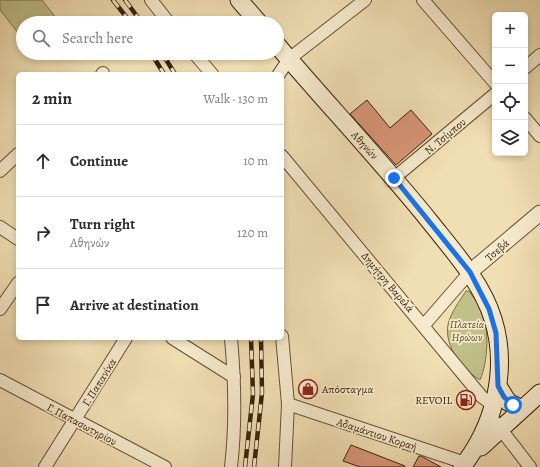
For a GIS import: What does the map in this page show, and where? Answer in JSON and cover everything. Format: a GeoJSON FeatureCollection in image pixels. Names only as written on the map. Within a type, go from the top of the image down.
{"type":"FeatureCollection","features":[{"type":"Feature","properties":{"kind":"main road"},"geometry":{"type":"LineString","coordinates":[[239,0],[253,16]]}},
{"type":"Feature","properties":{"kind":"main road","name":"Αθηνών"},"geometry":{"type":"LineString","coordinates":[[284,53],[394,178],[470,272],[493,318],[497,344],[498,386],[495,417]]}},
{"type":"Feature","properties":{"kind":"main road"},"geometry":{"type":"LineString","coordinates":[[498,386],[504,397],[529,401]]}},
{"type":"Feature","properties":{"kind":"main road"},"geometry":{"type":"LineString","coordinates":[[464,465],[495,417],[529,401]]}},
{"type":"Feature","properties":{"kind":"street"},"geometry":{"type":"LineString","coordinates":[[151,0],[164,16]]}},
{"type":"Feature","properties":{"kind":"street"},"geometry":{"type":"LineString","coordinates":[[280,72],[289,59],[364,0]]}},
{"type":"Feature","properties":{"kind":"street"},"geometry":{"type":"LineString","coordinates":[[424,0],[492,79]]}},
{"type":"Feature","properties":{"kind":"street"},"geometry":{"type":"LineString","coordinates":[[528,65],[540,55]]}},
{"type":"Feature","properties":{"kind":"street"},"geometry":{"type":"LineString","coordinates":[[200,60],[210,72]]}},
{"type":"Feature","properties":{"kind":"street","name":"N. Τσίμπου"},"geometry":{"type":"LineString","coordinates":[[394,178],[492,96]]}},
{"type":"Feature","properties":{"kind":"street"},"geometry":{"type":"LineString","coordinates":[[527,120],[540,136]]}},
{"type":"Feature","properties":{"kind":"street"},"geometry":{"type":"LineString","coordinates":[[0,171],[16,156]]}},
{"type":"Feature","properties":{"kind":"street","name":"Δημήτρη Βαρελά"},"geometry":{"type":"LineString","coordinates":[[284,158],[424,325],[482,397],[530,467]]}},
{"type":"Feature","properties":{"kind":"street","name":"Τσεβά"},"geometry":{"type":"LineString","coordinates":[[424,325],[470,272],[540,213]]}},
{"type":"Feature","properties":{"kind":"street"},"geometry":{"type":"LineString","coordinates":[[0,228],[16,238]]}},
{"type":"Feature","properties":{"kind":"street"},"geometry":{"type":"LineString","coordinates":[[0,309],[16,286]]}},
{"type":"Feature","properties":{"kind":"street","name":"Γ. Παπανίκα"},"geometry":{"type":"LineString","coordinates":[[45,467],[125,340]]}},
{"type":"Feature","properties":{"kind":"street"},"geometry":{"type":"LineString","coordinates":[[175,340],[234,378]]}},
{"type":"Feature","properties":{"kind":"street"},"geometry":{"type":"LineString","coordinates":[[231,340],[234,378],[235,432],[231,467]]}},
{"type":"Feature","properties":{"kind":"street"},"geometry":{"type":"LineString","coordinates":[[282,340],[288,404],[285,467]]}},
{"type":"Feature","properties":{"kind":"street","name":"Γ. Παπασωτηρίου"},"geometry":{"type":"LineString","coordinates":[[0,380],[165,467]]}},
{"type":"Feature","properties":{"kind":"street","name":"Αδαμάντιου Κοραή"},"geometry":{"type":"LineString","coordinates":[[288,404],[464,465]]}},
{"type":"Feature","properties":{"kind":"green space"},"geometry":{"type":"Polygon","coordinates":[[[0,0],[42,0],[55,16],[16,16],[16,30],[0,10],[0,0]]]}},
{"type":"Feature","properties":{"kind":"green space","name":"Πλατεία Ηρώων"},"geometry":{"type":"Polygon","coordinates":[[[466,291],[469,291],[480,307],[486,326],[487,345],[485,364],[480,380],[466,369],[454,354],[448,336],[450,318],[466,291]]]}},
{"type":"Feature","properties":{"kind":"building"},"geometry":{"type":"Polygon","coordinates":[[[367,100],[390,128],[411,110],[432,134],[396,165],[350,114],[367,100]]]}},
{"type":"Feature","properties":{"kind":"building"},"geometry":{"type":"Polygon","coordinates":[[[351,445],[405,467],[360,467],[343,461],[351,445]]]}},
{"type":"Feature","properties":{"kind":"building"},"geometry":{"type":"Polygon","coordinates":[[[419,456],[421,456],[441,467],[413,467],[419,456]]]}},
{"type":"Feature","properties":{"kind":"railway"},"geometry":{"type":"LineString","coordinates":[[113,0],[126,16]]}},
{"type":"Feature","properties":{"kind":"railway"},"geometry":{"type":"LineString","coordinates":[[125,0],[137,16]]}},
{"type":"Feature","properties":{"kind":"railway"},"geometry":{"type":"LineString","coordinates":[[155,60],[163,72]]}},
{"type":"Feature","properties":{"kind":"railway"},"geometry":{"type":"LineString","coordinates":[[166,60],[174,72]]}},
{"type":"Feature","properties":{"kind":"railway"},"geometry":{"type":"LineString","coordinates":[[245,467],[253,394],[251,340]]}},
{"type":"Feature","properties":{"kind":"railway"},"geometry":{"type":"LineString","coordinates":[[254,467],[262,393],[261,340]]}},
{"type":"Feature","properties":{"kind":"place","name":"Απόσταγμα"},"geometry":{"type":"Point","coordinates":[308,389]}},
{"type":"Feature","properties":{"kind":"place","name":"REVOIL"},"geometry":{"type":"Point","coordinates":[466,400]}},
{"type":"Feature","properties":{"kind":"route"},"geometry":{"type":"LineString","coordinates":[[394,178],[470,272],[493,318],[497,344],[498,386],[504,397],[513,405]]}}]}
